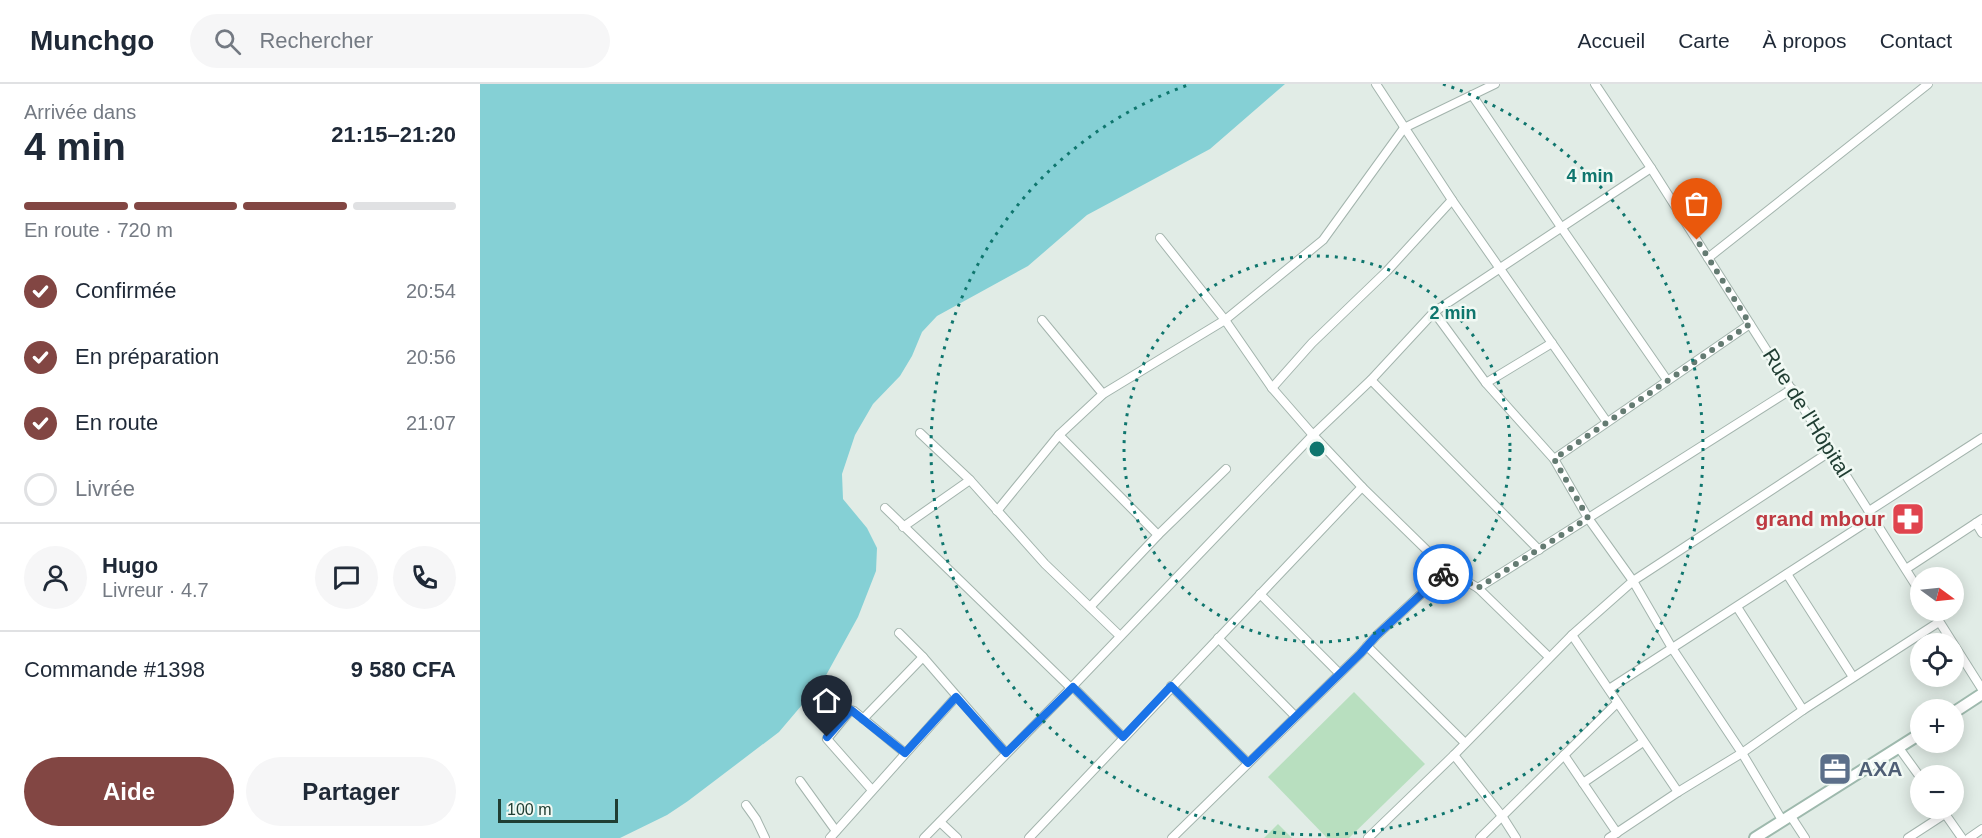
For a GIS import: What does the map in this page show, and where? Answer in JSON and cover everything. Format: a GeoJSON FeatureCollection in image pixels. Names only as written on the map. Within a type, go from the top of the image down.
{"type":"FeatureCollection","features":[{"type":"Feature","properties":{"kind":"main road"},"geometry":{"type":"LineString","coordinates":[[1964,706],[1982,694]]}},
{"type":"Feature","properties":{"kind":"main road"},"geometry":{"type":"LineString","coordinates":[[1755,838],[1910,741]]}},
{"type":"Feature","properties":{"kind":"street"},"geometry":{"type":"LineString","coordinates":[[1376,84],[1452,200],[1607,422]]}},
{"type":"Feature","properties":{"kind":"street"},"geometry":{"type":"LineString","coordinates":[[997,511],[1059,435],[1104,394],[1225,320],[1323,240],[1404,128],[1495,84]]}},
{"type":"Feature","properties":{"kind":"street","name":"Rue de l'Hôpital"},"geometry":{"type":"LineString","coordinates":[[1595,84],[1651,168],[1910,575]]}},
{"type":"Feature","properties":{"kind":"street"},"geometry":{"type":"LineString","coordinates":[[1708,258],[1928,84]]}},
{"type":"Feature","properties":{"kind":"street"},"geometry":{"type":"LineString","coordinates":[[1472,94],[1667,380]]}},
{"type":"Feature","properties":{"kind":"street"},"geometry":{"type":"LineString","coordinates":[[924,838],[1072,688],[1313,435],[1371,380],[1434,312],[1651,168]]}},
{"type":"Feature","properties":{"kind":"street"},"geometry":{"type":"LineString","coordinates":[[1272,388],[1312,343],[1388,271],[1452,200]]}},
{"type":"Feature","properties":{"kind":"street"},"geometry":{"type":"LineString","coordinates":[[1160,238],[1225,320],[1272,388],[1313,435],[1362,487],[1447,570],[1478,588],[1549,657]]}},
{"type":"Feature","properties":{"kind":"street"},"geometry":{"type":"LineString","coordinates":[[1434,312],[1486,383],[1554,459],[1588,518],[1633,581],[1672,648],[1786,817],[1804,838]]}},
{"type":"Feature","properties":{"kind":"street"},"geometry":{"type":"LineString","coordinates":[[1042,320],[1104,394]]}},
{"type":"Feature","properties":{"kind":"street"},"geometry":{"type":"LineString","coordinates":[[1554,459],[1750,324]]}},
{"type":"Feature","properties":{"kind":"street"},"geometry":{"type":"LineString","coordinates":[[1486,383],[1552,343]]}},
{"type":"Feature","properties":{"kind":"street"},"geometry":{"type":"LineString","coordinates":[[1371,380],[1539,549]]}},
{"type":"Feature","properties":{"kind":"street"},"geometry":{"type":"LineString","coordinates":[[1478,588],[1791,389]]}},
{"type":"Feature","properties":{"kind":"street"},"geometry":{"type":"LineString","coordinates":[[920,433],[970,480],[1045,564],[1120,636]]}},
{"type":"Feature","properties":{"kind":"street"},"geometry":{"type":"LineString","coordinates":[[1059,435],[1158,535]]}},
{"type":"Feature","properties":{"kind":"street"},"geometry":{"type":"LineString","coordinates":[[1609,689],[1787,574],[1982,438]]}},
{"type":"Feature","properties":{"kind":"street"},"geometry":{"type":"LineString","coordinates":[[1368,838],[1454,755],[1549,657],[1633,581],[1831,451]]}},
{"type":"Feature","properties":{"kind":"street"},"geometry":{"type":"LineString","coordinates":[[1090,608],[1158,535],[1226,469]]}},
{"type":"Feature","properties":{"kind":"street"},"geometry":{"type":"LineString","coordinates":[[903,527],[970,480]]}},
{"type":"Feature","properties":{"kind":"street"},"geometry":{"type":"LineString","coordinates":[[1029,838],[1362,487]]}},
{"type":"Feature","properties":{"kind":"street"},"geometry":{"type":"LineString","coordinates":[[885,508],[1123,737]]}},
{"type":"Feature","properties":{"kind":"street"},"geometry":{"type":"LineString","coordinates":[[1906,569],[1979,521],[1982,533]]}},
{"type":"Feature","properties":{"kind":"street"},"geometry":{"type":"LineString","coordinates":[[1173,838],[1377,635],[1447,570]]}},
{"type":"Feature","properties":{"kind":"street"},"geometry":{"type":"LineString","coordinates":[[1787,574],[1853,677]]}},
{"type":"Feature","properties":{"kind":"street"},"geometry":{"type":"LineString","coordinates":[[1260,594],[1339,673]]}},
{"type":"Feature","properties":{"kind":"street"},"geometry":{"type":"LineString","coordinates":[[1737,607],[1803,710]]}},
{"type":"Feature","properties":{"kind":"street"},"geometry":{"type":"LineString","coordinates":[[1609,838],[1939,622],[1982,689]]}},
{"type":"Feature","properties":{"kind":"street"},"geometry":{"type":"LineString","coordinates":[[899,633],[923,657],[1006,753]]}},
{"type":"Feature","properties":{"kind":"street"},"geometry":{"type":"LineString","coordinates":[[1572,635],[1678,792]]}},
{"type":"Feature","properties":{"kind":"street"},"geometry":{"type":"LineString","coordinates":[[1218,638],[1295,716]]}},
{"type":"Feature","properties":{"kind":"street"},"geometry":{"type":"LineString","coordinates":[[1367,646],[1465,743]]}},
{"type":"Feature","properties":{"kind":"street"},"geometry":{"type":"LineString","coordinates":[[863,719],[923,657]]}},
{"type":"Feature","properties":{"kind":"street"},"geometry":{"type":"LineString","coordinates":[[1171,686],[1248,763]]}},
{"type":"Feature","properties":{"kind":"street"},"geometry":{"type":"LineString","coordinates":[[830,838],[956,697]]}},
{"type":"Feature","properties":{"kind":"street"},"geometry":{"type":"LineString","coordinates":[[1480,838],[1617,703]]}},
{"type":"Feature","properties":{"kind":"street"},"geometry":{"type":"LineString","coordinates":[[873,790],[827,739],[851,710],[905,753]]}},
{"type":"Feature","properties":{"kind":"street"},"geometry":{"type":"LineString","coordinates":[[1583,783],[1643,742]]}},
{"type":"Feature","properties":{"kind":"street"},"geometry":{"type":"LineString","coordinates":[[1899,748],[1911,765]]}},
{"type":"Feature","properties":{"kind":"street"},"geometry":{"type":"LineString","coordinates":[[1454,755],[1502,816],[1516,838]]}},
{"type":"Feature","properties":{"kind":"street"},"geometry":{"type":"LineString","coordinates":[[1564,755],[1617,832]]}},
{"type":"Feature","properties":{"kind":"street"},"geometry":{"type":"LineString","coordinates":[[800,781],[836,831]]}},
{"type":"Feature","properties":{"kind":"street"},"geometry":{"type":"LineString","coordinates":[[746,805],[765,838]]}},
{"type":"Feature","properties":{"kind":"street"},"geometry":{"type":"LineString","coordinates":[[1908,838],[1933,819]]}},
{"type":"Feature","properties":{"kind":"street"},"geometry":{"type":"LineString","coordinates":[[1949,819],[1962,838]]}},
{"type":"Feature","properties":{"kind":"street"},"geometry":{"type":"LineString","coordinates":[[940,822],[957,838]]}},
{"type":"Feature","properties":{"kind":"street"},"geometry":{"type":"LineString","coordinates":[[1969,838],[1982,829]]}},
{"type":"Feature","properties":{"kind":"green space"},"geometry":{"type":"Polygon","coordinates":[[[1354,692],[1425,764],[1349,838],[1327,838],[1268,777],[1354,692]]]}},
{"type":"Feature","properties":{"kind":"green space"},"geometry":{"type":"Polygon","coordinates":[[[1278,824],[1292,838],[1264,838],[1278,824]]]}},
{"type":"Feature","properties":{"kind":"water"},"geometry":{"type":"Polygon","coordinates":[[[480,84],[1285,84],[1210,149],[1087,215],[1028,266],[937,316],[922,332],[900,376],[873,404],[855,435],[842,474],[843,499],[867,528],[877,548],[876,571],[858,617],[824,679],[779,732],[667,815],[620,838],[480,838],[480,84]]]}},
{"type":"Feature","properties":{"kind":"way so far"},"geometry":{"type":"LineString","coordinates":[[1443,574],[1447,570],[1478,588],[1588,518],[1554,459],[1750,324],[1697,240]]}},
{"type":"Feature","properties":{"kind":"place","name":"grand mbour"},"geometry":{"type":"Point","coordinates":[1908,519]}},
{"type":"Feature","properties":{"kind":"place","name":"AXA"},"geometry":{"type":"Point","coordinates":[1835,769]}},
{"type":"Feature","properties":{"kind":"route"},"geometry":{"type":"LineString","coordinates":[[827,737],[851,710],[905,753],[956,697],[1006,753],[1073,687],[1123,737],[1171,686],[1248,763],[1377,635],[1443,574]]}}]}
